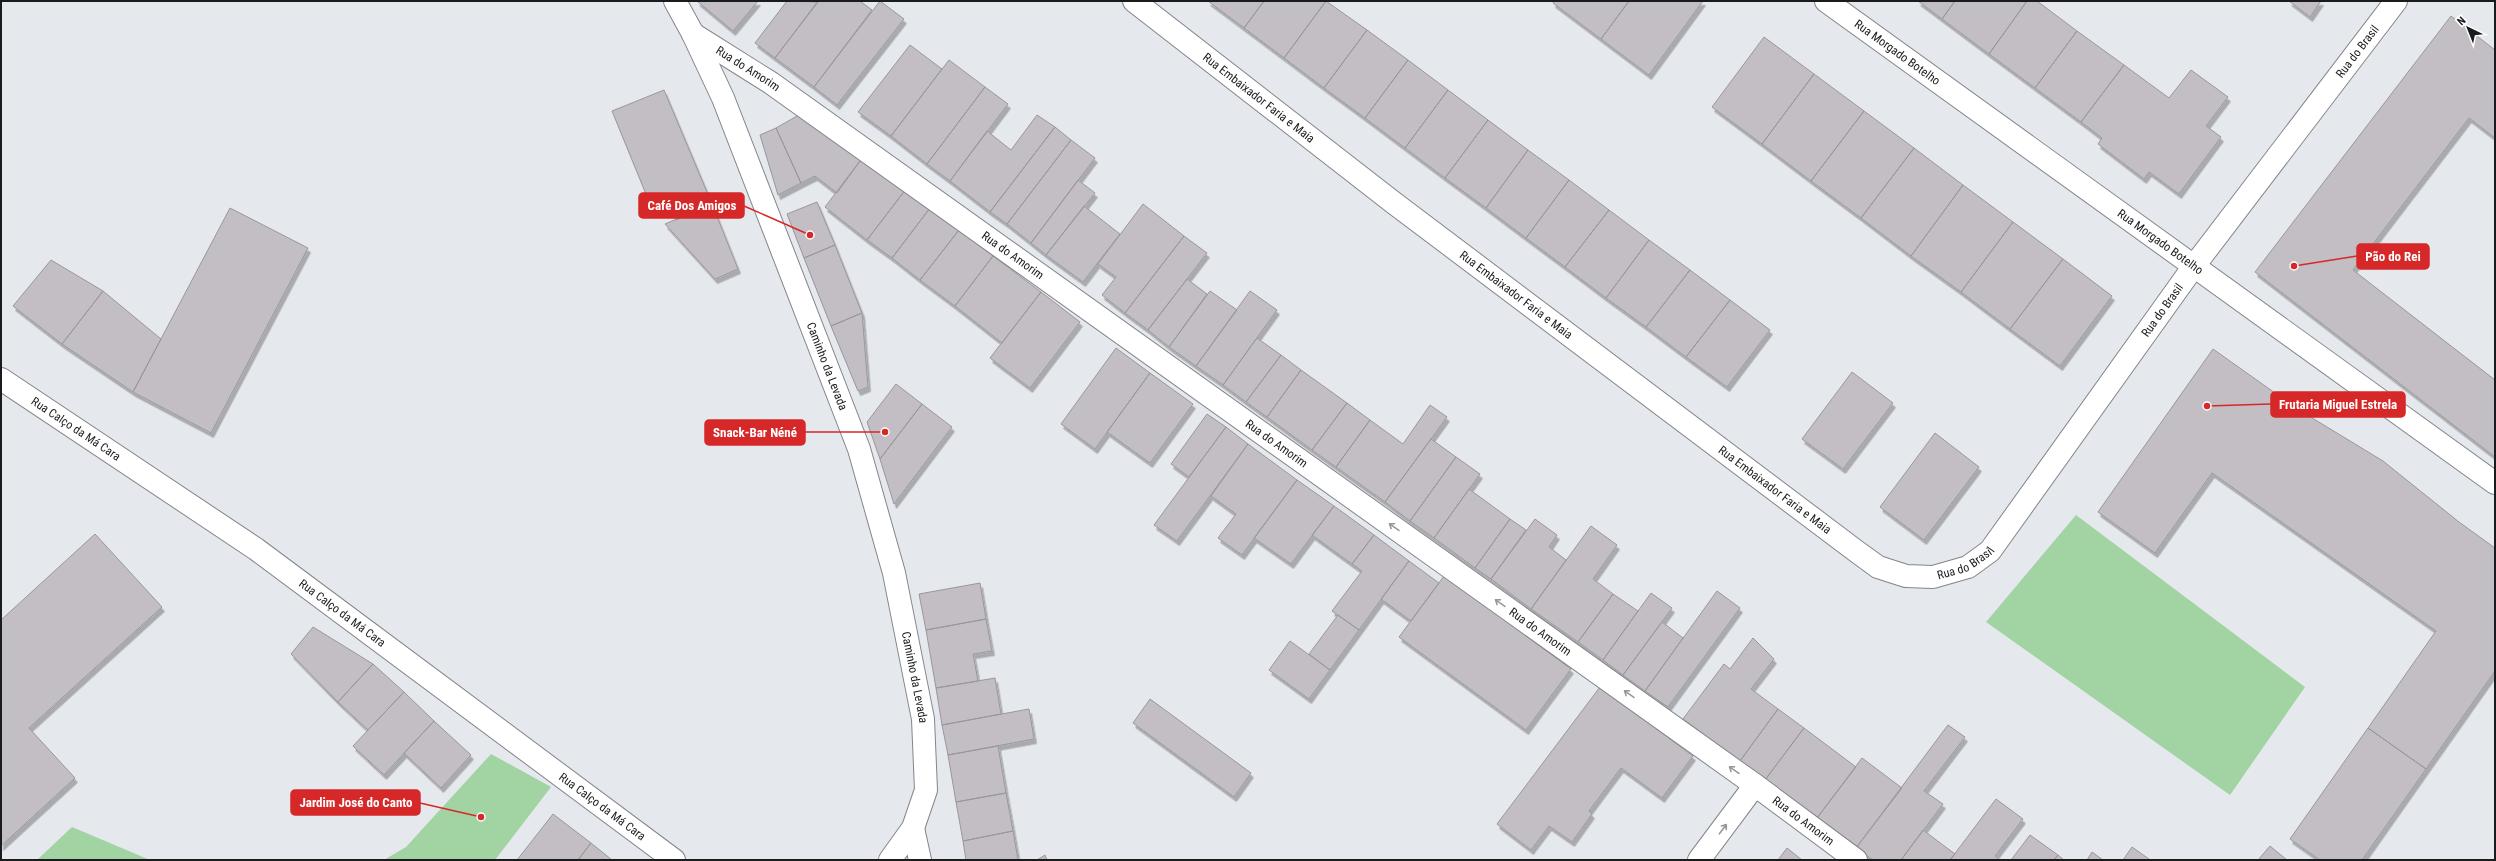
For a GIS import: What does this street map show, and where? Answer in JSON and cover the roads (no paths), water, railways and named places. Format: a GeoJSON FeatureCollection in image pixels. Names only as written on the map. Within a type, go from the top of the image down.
{"type":"FeatureCollection","features":[{"type":"Feature","properties":{"kind":"street","name":"Caminho da Levada"},"geometry":{"type":"LineString","coordinates":[[675,1],[693,34],[723,98],[859,449],[892,566],[923,719],[926,790],[913,828],[890,860]]}},
{"type":"Feature","properties":{"kind":"street","name":"Rua Embaixador Faria e Maia"},"geometry":{"type":"LineString","coordinates":[[1134,1],[1394,203],[1878,568],[1906,576]]}},
{"type":"Feature","properties":{"kind":"street","name":"Rua Morgado Botelho"},"geometry":{"type":"LineString","coordinates":[[1826,1],[2495,483]]}},
{"type":"Feature","properties":{"kind":"street","name":"Rua do Brasil"},"geometry":{"type":"LineString","coordinates":[[1906,576],[1933,577],[1968,567],[1990,551],[2194,266],[2396,1]]}},
{"type":"Feature","properties":{"kind":"street","name":"Rua do Amorim"},"geometry":{"type":"LineString","coordinates":[[693,34],[771,83],[1756,785],[1856,860]]}},
{"type":"Feature","properties":{"kind":"street","name":"Rua Calço da Má Cara"},"geometry":{"type":"LineString","coordinates":[[1,379],[256,549],[674,860]]}},
{"type":"Feature","properties":{"kind":"street"},"geometry":{"type":"LineString","coordinates":[[1699,860],[1756,785]]}},
{"type":"Feature","properties":{"kind":"street"},"geometry":{"type":"LineString","coordinates":[[913,828],[920,860]]}},
{"type":"Feature","properties":{"kind":"place","name":"Café Dos Amigos"},"geometry":{"type":"Point","coordinates":[810,235]}},
{"type":"Feature","properties":{"kind":"place","name":"Pão do Rei"},"geometry":{"type":"Point","coordinates":[2294,266]}},
{"type":"Feature","properties":{"kind":"place","name":"Frutaria Miguel Estrela"},"geometry":{"type":"Point","coordinates":[2207,406]}},
{"type":"Feature","properties":{"kind":"place","name":"Snack-Bar Néné"},"geometry":{"type":"Point","coordinates":[885,432]}},
{"type":"Feature","properties":{"kind":"place","name":"Jardim José do Canto"},"geometry":{"type":"Point","coordinates":[481,817]}}]}
